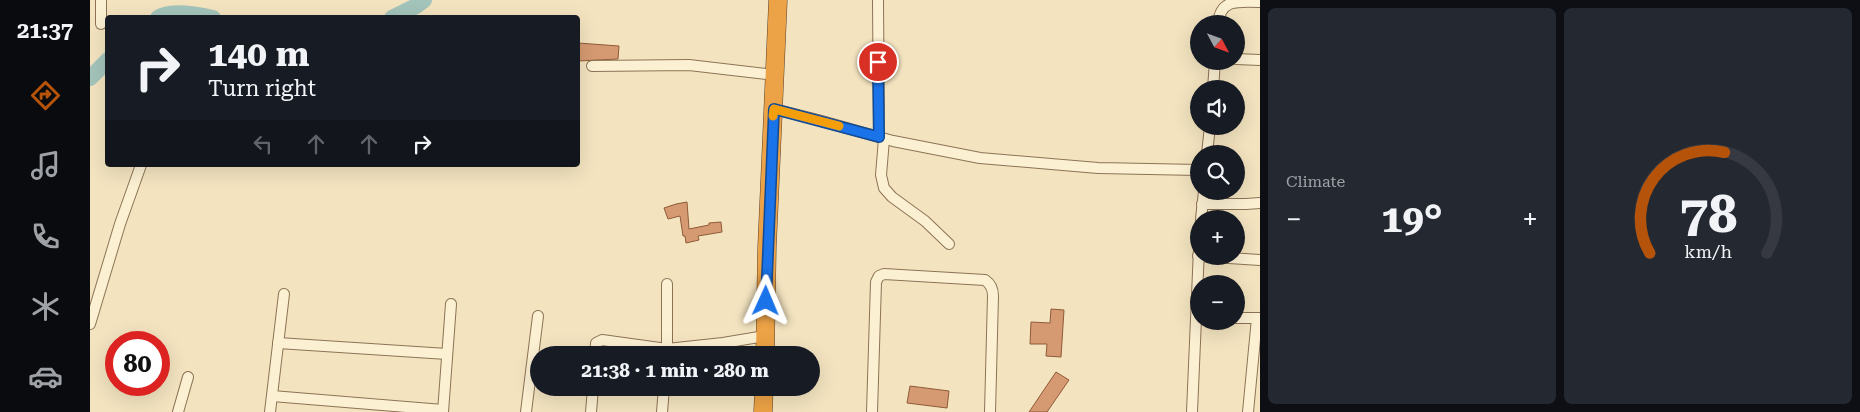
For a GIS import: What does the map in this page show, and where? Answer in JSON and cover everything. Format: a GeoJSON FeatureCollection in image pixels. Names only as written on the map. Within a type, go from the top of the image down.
{"type":"FeatureCollection","features":[{"type":"Feature","properties":{"kind":"highway"},"geometry":{"type":"LineString","coordinates":[[765,346],[778,0]]}},
{"type":"Feature","properties":{"kind":"highway"},"geometry":{"type":"LineString","coordinates":[[764,396],[764,412]]}},
{"type":"Feature","properties":{"kind":"street"},"geometry":{"type":"LineString","coordinates":[[100,0],[101,24]]}},
{"type":"Feature","properties":{"kind":"street"},"geometry":{"type":"LineString","coordinates":[[878,0],[881,175],[884,188],[892,197],[925,221],[949,244]]}},
{"type":"Feature","properties":{"kind":"street"},"geometry":{"type":"LineString","coordinates":[[1218,15],[1218,11],[1223,4],[1228,1],[1260,2]]}},
{"type":"Feature","properties":{"kind":"street"},"geometry":{"type":"LineString","coordinates":[[1245,59],[1260,60]]}},
{"type":"Feature","properties":{"kind":"street"},"geometry":{"type":"LineString","coordinates":[[592,66],[689,65],[775,74]]}},
{"type":"Feature","properties":{"kind":"street"},"geometry":{"type":"LineString","coordinates":[[774,109],[881,138],[980,158],[1098,168],[1190,170]]}},
{"type":"Feature","properties":{"kind":"street"},"geometry":{"type":"LineString","coordinates":[[90,324],[120,224],[140,167]]}},
{"type":"Feature","properties":{"kind":"street"},"geometry":{"type":"LineString","coordinates":[[1202,210],[1203,200]]}},
{"type":"Feature","properties":{"kind":"street"},"geometry":{"type":"LineString","coordinates":[[1202,204],[1260,203]]}},
{"type":"Feature","properties":{"kind":"street"},"geometry":{"type":"LineString","coordinates":[[1245,259],[1260,260]]}},
{"type":"Feature","properties":{"kind":"street"},"geometry":{"type":"LineString","coordinates":[[872,412],[876,282],[879,276],[884,274],[985,280],[989,283],[993,289],[990,412]]}},
{"type":"Feature","properties":{"kind":"street"},"geometry":{"type":"LineString","coordinates":[[667,284],[667,346]]}},
{"type":"Feature","properties":{"kind":"street"},"geometry":{"type":"LineString","coordinates":[[270,412],[284,294]]}},
{"type":"Feature","properties":{"kind":"street"},"geometry":{"type":"LineString","coordinates":[[272,396],[443,411],[451,304]]}},
{"type":"Feature","properties":{"kind":"street"},"geometry":{"type":"LineString","coordinates":[[526,412],[538,316]]}},
{"type":"Feature","properties":{"kind":"street"},"geometry":{"type":"LineString","coordinates":[[1245,318],[1259,318],[1248,412]]}},
{"type":"Feature","properties":{"kind":"street"},"geometry":{"type":"LineString","coordinates":[[1192,412],[1196,330]]}},
{"type":"Feature","properties":{"kind":"street"},"geometry":{"type":"LineString","coordinates":[[704,346],[765,336]]}},
{"type":"Feature","properties":{"kind":"street"},"geometry":{"type":"LineString","coordinates":[[596,346],[596,343],[602,340],[634,346]]}},
{"type":"Feature","properties":{"kind":"street"},"geometry":{"type":"LineString","coordinates":[[278,343],[447,354]]}},
{"type":"Feature","properties":{"kind":"street"},"geometry":{"type":"LineString","coordinates":[[178,412],[188,377]]}},
{"type":"Feature","properties":{"kind":"street"},"geometry":{"type":"LineString","coordinates":[[592,412],[593,396]]}},
{"type":"Feature","properties":{"kind":"street"},"geometry":{"type":"LineString","coordinates":[[662,412],[663,396]]}},
{"type":"Feature","properties":{"kind":"building"},"geometry":{"type":"Polygon","coordinates":[[[580,43],[619,46],[618,59],[580,61],[580,43]]]}},
{"type":"Feature","properties":{"kind":"building"},"geometry":{"type":"Polygon","coordinates":[[[687,202],[689,229],[709,225],[709,223],[721,222],[722,232],[698,236],[699,240],[686,243],[680,216],[668,219],[664,208],[687,202]]]}},
{"type":"Feature","properties":{"kind":"building"},"geometry":{"type":"Polygon","coordinates":[[[1051,309],[1064,310],[1061,357],[1046,356],[1047,344],[1030,344],[1031,322],[1050,323],[1051,309]]]}},
{"type":"Feature","properties":{"kind":"building"},"geometry":{"type":"Polygon","coordinates":[[[1056,372],[1069,380],[1047,412],[1029,412],[1056,372]]]}},
{"type":"Feature","properties":{"kind":"building"},"geometry":{"type":"Polygon","coordinates":[[[910,386],[949,391],[947,408],[907,403],[910,386]]]}},
{"type":"Feature","properties":{"kind":"waterway"},"geometry":{"type":"LineString","coordinates":[[398,15],[424,0]]}},
{"type":"Feature","properties":{"kind":"waterway"},"geometry":{"type":"LineString","coordinates":[[163,15],[177,13],[198,15]]}},
{"type":"Feature","properties":{"kind":"waterway"},"geometry":{"type":"LineString","coordinates":[[90,78],[105,63]]}},
{"type":"Feature","properties":{"kind":"slow traffic"},"geometry":{"type":"LineString","coordinates":[[773,116],[774,109],[839,126]]}},
{"type":"Feature","properties":{"kind":"route"},"geometry":{"type":"LineString","coordinates":[[766,301],[774,109],[879,137],[878,62]]}}]}
